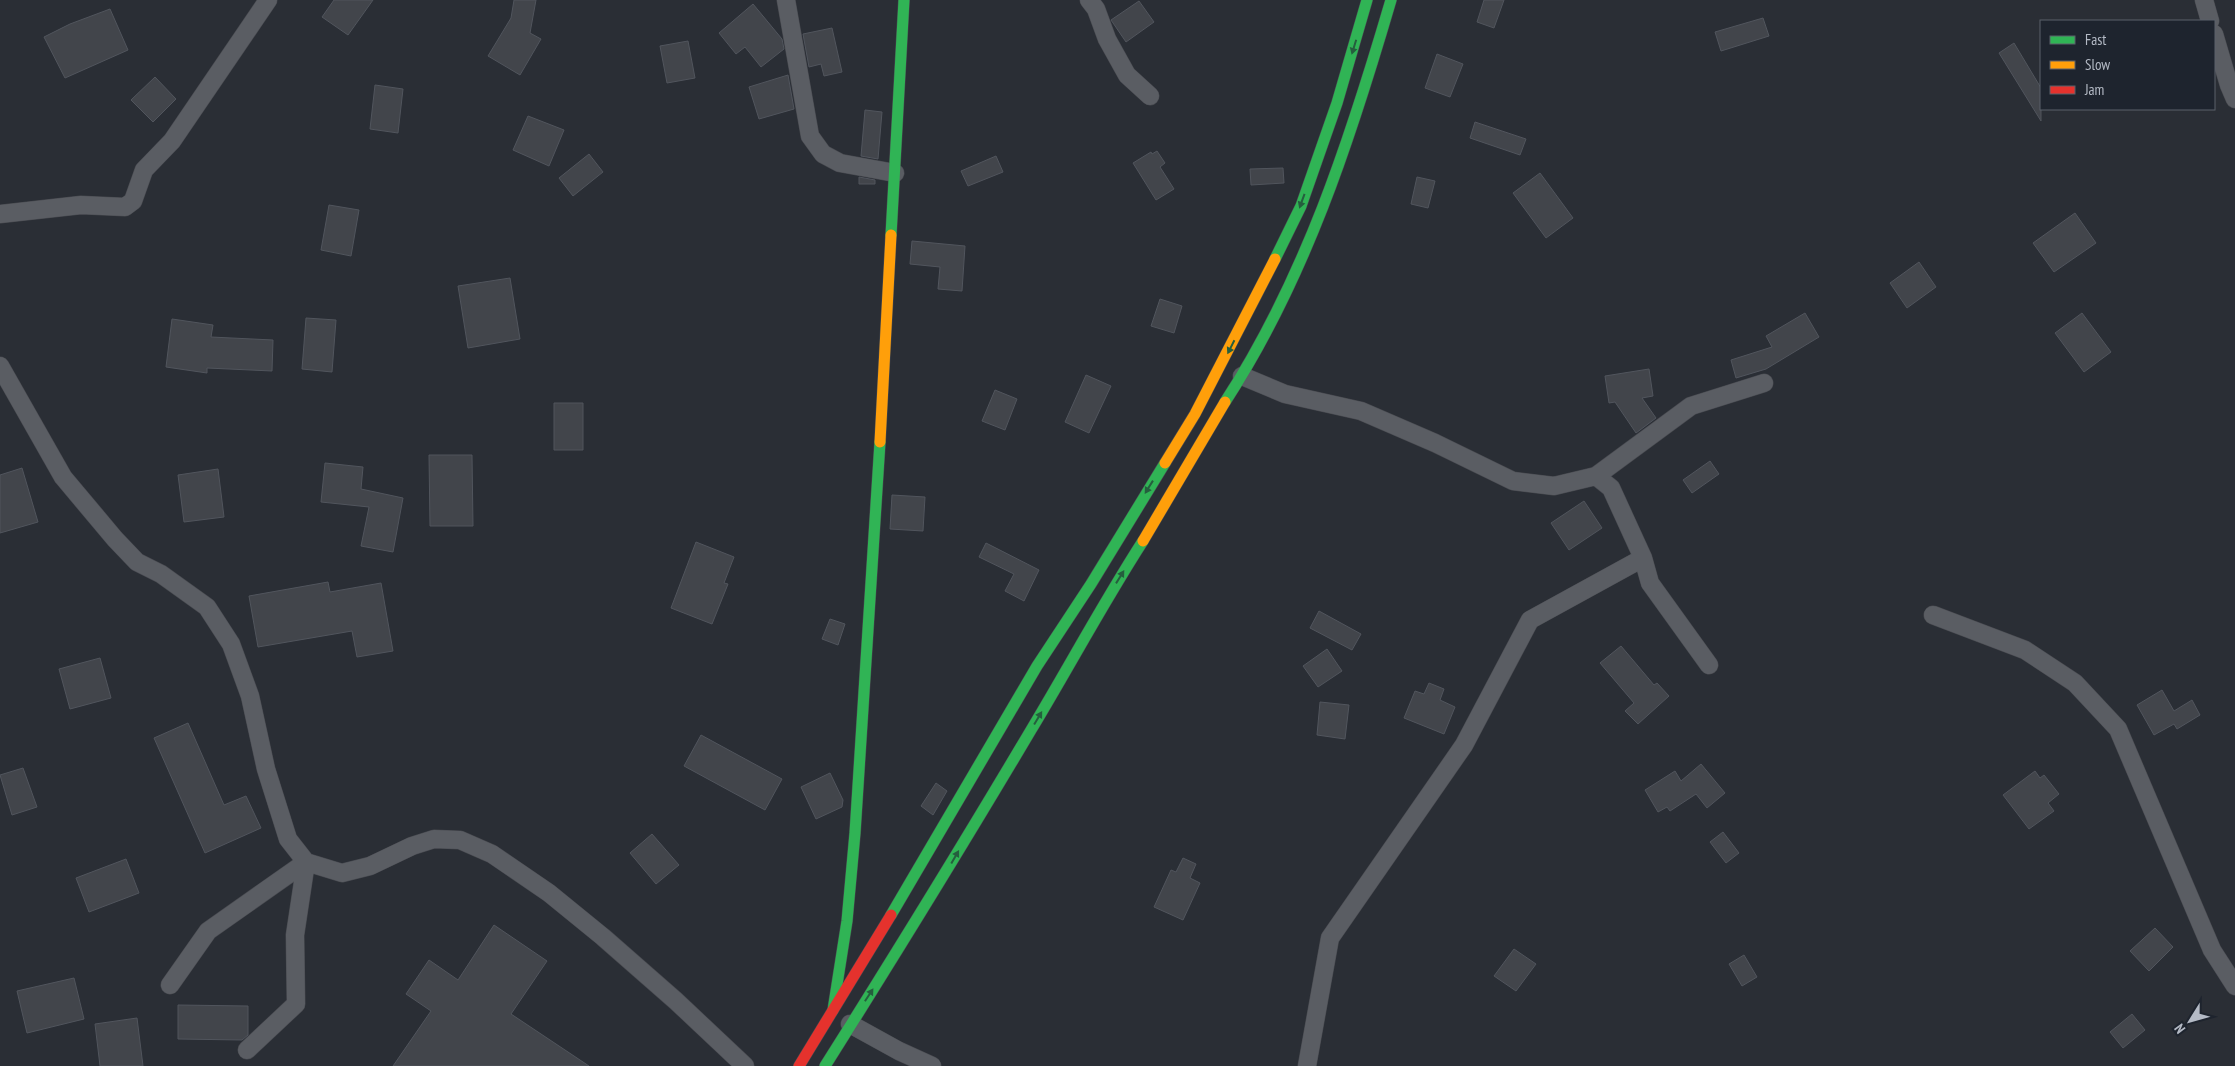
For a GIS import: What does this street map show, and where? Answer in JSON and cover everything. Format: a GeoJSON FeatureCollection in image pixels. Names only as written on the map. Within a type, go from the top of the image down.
{"type":"FeatureCollection","features":[{"type":"Feature","properties":{"kind":"main road"},"geometry":{"type":"LineString","coordinates":[[833,1011],[847,921],[855,833],[860,735],[878,494],[904,0]]}},
{"type":"Feature","properties":{"kind":"main road"},"geometry":{"type":"LineString","coordinates":[[825,1066],[936,890],[962,819],[1037,666],[1091,584],[1195,414],[1266,278],[1300,206],[1337,103],[1367,0]]}},
{"type":"Feature","properties":{"kind":"main road"},"geometry":{"type":"LineString","coordinates":[[799,1066],[915,876],[962,819],[1061,680],[1109,594],[1163,509],[1212,422],[1242,376],[1287,290],[1321,216],[1359,110],[1391,0]]}},
{"type":"Feature","properties":{"kind":"street"},"geometry":{"type":"LineString","coordinates":[[0,214],[81,205],[125,207],[133,201],[144,170],[172,141],[268,0]]}},
{"type":"Feature","properties":{"kind":"street"},"geometry":{"type":"LineString","coordinates":[[786,0],[810,136],[823,154],[840,162],[894,173]]}},
{"type":"Feature","properties":{"kind":"street"},"geometry":{"type":"LineString","coordinates":[[1090,0],[1096,9],[1107,39],[1127,75],[1150,96]]}},
{"type":"Feature","properties":{"kind":"street"},"geometry":{"type":"LineString","coordinates":[[2204,0],[2210,20]]}},
{"type":"Feature","properties":{"kind":"street"},"geometry":{"type":"LineString","coordinates":[[2215,37],[2235,99]]}},
{"type":"Feature","properties":{"kind":"street"},"geometry":{"type":"LineString","coordinates":[[0,366],[63,477],[115,539],[137,562],[161,574],[207,606],[226,637],[250,696],[266,769],[288,839],[306,862],[342,873],[370,866],[412,846],[434,839],[460,840],[492,854],[549,893],[603,937],[676,1001],[745,1066]]}},
{"type":"Feature","properties":{"kind":"street"},"geometry":{"type":"LineString","coordinates":[[1242,376],[1285,394],[1362,411],[1435,443],[1513,481],[1554,486],[1596,476],[1691,406],[1764,383]]}},
{"type":"Feature","properties":{"kind":"street"},"geometry":{"type":"LineString","coordinates":[[1596,476],[1611,488],[1643,558],[1650,583],[1709,665]]}},
{"type":"Feature","properties":{"kind":"street"},"geometry":{"type":"LineString","coordinates":[[1307,1066],[1330,938],[1464,744],[1530,620],[1643,558]]}},
{"type":"Feature","properties":{"kind":"street"},"geometry":{"type":"LineString","coordinates":[[1933,615],[2024,650],[2075,683],[2118,729],[2212,950],[2235,986]]}},
{"type":"Feature","properties":{"kind":"street"},"geometry":{"type":"LineString","coordinates":[[170,985],[208,931],[306,862]]}},
{"type":"Feature","properties":{"kind":"street"},"geometry":{"type":"LineString","coordinates":[[247,1050],[296,1004],[295,935],[306,862]]}},
{"type":"Feature","properties":{"kind":"street"},"geometry":{"type":"LineString","coordinates":[[850,1024],[898,1051],[932,1066]]}},
{"type":"Feature","properties":{"kind":"building"},"geometry":{"type":"Polygon","coordinates":[[[334,0],[373,0],[348,35],[322,17],[334,0]]]}},
{"type":"Feature","properties":{"kind":"building"},"geometry":{"type":"Polygon","coordinates":[[[514,0],[536,0],[530,33],[541,39],[520,75],[488,56],[511,18],[514,0]]]}},
{"type":"Feature","properties":{"kind":"building"},"geometry":{"type":"Polygon","coordinates":[[[1484,0],[1504,0],[1494,28],[1477,22],[1484,0]]]}},
{"type":"Feature","properties":{"kind":"building"},"geometry":{"type":"Polygon","coordinates":[[[1139,1],[1154,22],[1126,42],[1111,20],[1139,1]]]}},
{"type":"Feature","properties":{"kind":"building"},"geometry":{"type":"Polygon","coordinates":[[[753,4],[782,39],[784,49],[761,67],[745,47],[736,54],[719,33],[753,4]]]}},
{"type":"Feature","properties":{"kind":"building"},"geometry":{"type":"Polygon","coordinates":[[[110,9],[128,50],[65,78],[44,37],[70,24],[110,9]]]}},
{"type":"Feature","properties":{"kind":"building"},"geometry":{"type":"Polygon","coordinates":[[[1763,18],[1769,36],[1721,51],[1715,32],[1763,18]]]}},
{"type":"Feature","properties":{"kind":"building"},"geometry":{"type":"Polygon","coordinates":[[[832,28],[842,72],[824,76],[821,64],[809,67],[803,34],[832,28]]]}},
{"type":"Feature","properties":{"kind":"building"},"geometry":{"type":"Polygon","coordinates":[[[688,41],[695,78],[667,83],[660,46],[688,41]]]}},
{"type":"Feature","properties":{"kind":"building"},"geometry":{"type":"Polygon","coordinates":[[[2014,43],[2040,86],[2041,121],[1999,53],[2014,43]]]}},
{"type":"Feature","properties":{"kind":"building"},"geometry":{"type":"Polygon","coordinates":[[[1437,54],[1463,64],[1450,97],[1425,88],[1437,54]]]}},
{"type":"Feature","properties":{"kind":"building"},"geometry":{"type":"Polygon","coordinates":[[[788,75],[794,109],[759,119],[749,87],[788,75]]]}},
{"type":"Feature","properties":{"kind":"building"},"geometry":{"type":"Polygon","coordinates":[[[155,77],[176,99],[153,122],[131,100],[155,77]]]}},
{"type":"Feature","properties":{"kind":"building"},"geometry":{"type":"Polygon","coordinates":[[[375,85],[403,89],[398,133],[370,129],[375,85]]]}},
{"type":"Feature","properties":{"kind":"building"},"geometry":{"type":"Polygon","coordinates":[[[865,110],[882,112],[878,159],[861,156],[865,110]]]}},
{"type":"Feature","properties":{"kind":"building"},"geometry":{"type":"Polygon","coordinates":[[[528,116],[564,130],[549,166],[513,150],[528,116]]]}},
{"type":"Feature","properties":{"kind":"building"},"geometry":{"type":"Polygon","coordinates":[[[1475,122],[1526,139],[1520,155],[1470,138],[1475,122]]]}},
{"type":"Feature","properties":{"kind":"building"},"geometry":{"type":"Polygon","coordinates":[[[1157,151],[1165,163],[1160,167],[1174,189],[1156,200],[1133,163],[1151,152],[1152,154],[1157,151]]]}},
{"type":"Feature","properties":{"kind":"building"},"geometry":{"type":"Polygon","coordinates":[[[589,154],[603,172],[573,196],[559,178],[589,154]]]}},
{"type":"Feature","properties":{"kind":"building"},"geometry":{"type":"Polygon","coordinates":[[[996,156],[1003,172],[968,186],[961,171],[996,156]]]}},
{"type":"Feature","properties":{"kind":"building"},"geometry":{"type":"Polygon","coordinates":[[[1283,168],[1284,183],[1251,185],[1250,169],[1283,168]]]}},
{"type":"Feature","properties":{"kind":"building"},"geometry":{"type":"Polygon","coordinates":[[[1540,173],[1573,218],[1546,238],[1513,193],[1540,173]]]}},
{"type":"Feature","properties":{"kind":"building"},"geometry":{"type":"Polygon","coordinates":[[[859,177],[875,180],[875,184],[859,184],[859,177]]]}},
{"type":"Feature","properties":{"kind":"building"},"geometry":{"type":"Polygon","coordinates":[[[1417,177],[1435,181],[1428,208],[1411,204],[1417,177]]]}},
{"type":"Feature","properties":{"kind":"building"},"geometry":{"type":"Polygon","coordinates":[[[329,205],[359,210],[351,256],[321,250],[329,205]]]}},
{"type":"Feature","properties":{"kind":"building"},"geometry":{"type":"Polygon","coordinates":[[[2075,213],[2096,243],[2054,272],[2033,243],[2075,213]]]}},
{"type":"Feature","properties":{"kind":"building"},"geometry":{"type":"Polygon","coordinates":[[[912,241],[965,246],[962,291],[938,289],[940,267],[910,264],[912,241]]]}},
{"type":"Feature","properties":{"kind":"building"},"geometry":{"type":"Polygon","coordinates":[[[1919,262],[1936,287],[1907,308],[1890,283],[1919,262]]]}},
{"type":"Feature","properties":{"kind":"building"},"geometry":{"type":"Polygon","coordinates":[[[510,278],[520,339],[468,348],[458,286],[510,278]]]}},
{"type":"Feature","properties":{"kind":"building"},"geometry":{"type":"Polygon","coordinates":[[[1160,299],[1182,306],[1174,333],[1151,326],[1160,299]]]}},
{"type":"Feature","properties":{"kind":"building"},"geometry":{"type":"Polygon","coordinates":[[[1805,313],[1819,337],[1766,369],[1736,378],[1731,360],[1772,347],[1766,336],[1805,313]]]}},
{"type":"Feature","properties":{"kind":"building"},"geometry":{"type":"Polygon","coordinates":[[[2082,313],[2111,352],[2084,372],[2055,333],[2082,313]]]}},
{"type":"Feature","properties":{"kind":"building"},"geometry":{"type":"Polygon","coordinates":[[[306,318],[336,320],[332,372],[302,369],[306,318]]]}},
{"type":"Feature","properties":{"kind":"building"},"geometry":{"type":"Polygon","coordinates":[[[172,319],[213,325],[211,337],[273,340],[272,371],[207,368],[207,373],[166,367],[172,319]]]}},
{"type":"Feature","properties":{"kind":"building"},"geometry":{"type":"Polygon","coordinates":[[[1649,369],[1653,396],[1642,398],[1656,418],[1636,433],[1615,402],[1609,403],[1605,376],[1649,369]]]}},
{"type":"Feature","properties":{"kind":"building"},"geometry":{"type":"Polygon","coordinates":[[[1086,375],[1111,386],[1089,433],[1065,422],[1086,375]]]}},
{"type":"Feature","properties":{"kind":"building"},"geometry":{"type":"Polygon","coordinates":[[[995,390],[1017,399],[1005,430],[982,421],[995,390]]]}},
{"type":"Feature","properties":{"kind":"building"},"geometry":{"type":"Polygon","coordinates":[[[554,403],[583,403],[583,450],[554,450],[554,403]]]}},
{"type":"Feature","properties":{"kind":"building"},"geometry":{"type":"Polygon","coordinates":[[[429,455],[472,455],[473,526],[430,526],[429,455]]]}},
{"type":"Feature","properties":{"kind":"building"},"geometry":{"type":"Polygon","coordinates":[[[1710,461],[1719,474],[1692,493],[1683,480],[1710,461]]]}},
{"type":"Feature","properties":{"kind":"building"},"geometry":{"type":"Polygon","coordinates":[[[325,463],[363,467],[361,489],[403,498],[393,552],[361,546],[369,507],[321,502],[325,463]]]}},
{"type":"Feature","properties":{"kind":"building"},"geometry":{"type":"Polygon","coordinates":[[[22,468],[38,522],[0,533],[0,475],[22,468]]]}},
{"type":"Feature","properties":{"kind":"building"},"geometry":{"type":"Polygon","coordinates":[[[218,469],[224,517],[184,522],[178,475],[218,469]]]}},
{"type":"Feature","properties":{"kind":"building"},"geometry":{"type":"Polygon","coordinates":[[[892,495],[925,497],[923,531],[890,529],[892,495]]]}},
{"type":"Feature","properties":{"kind":"building"},"geometry":{"type":"Polygon","coordinates":[[[1584,501],[1602,528],[1569,550],[1551,523],[1584,501]]]}},
{"type":"Feature","properties":{"kind":"building"},"geometry":{"type":"Polygon","coordinates":[[[696,542],[734,557],[724,583],[728,584],[712,624],[671,608],[696,542]]]}},
{"type":"Feature","properties":{"kind":"building"},"geometry":{"type":"Polygon","coordinates":[[[986,543],[1039,570],[1024,601],[1005,591],[1014,574],[979,557],[986,543]]]}},
{"type":"Feature","properties":{"kind":"building"},"geometry":{"type":"Polygon","coordinates":[[[328,582],[330,592],[381,583],[393,651],[357,657],[352,631],[258,647],[249,596],[328,582]]]}},
{"type":"Feature","properties":{"kind":"building"},"geometry":{"type":"Polygon","coordinates":[[[1319,611],[1361,634],[1352,650],[1310,628],[1319,611]]]}},
{"type":"Feature","properties":{"kind":"building"},"geometry":{"type":"Polygon","coordinates":[[[830,619],[845,624],[838,645],[822,639],[830,619]]]}},
{"type":"Feature","properties":{"kind":"building"},"geometry":{"type":"Polygon","coordinates":[[[1621,646],[1654,685],[1657,683],[1669,696],[1638,724],[1625,711],[1634,703],[1600,663],[1621,646]]]}},
{"type":"Feature","properties":{"kind":"building"},"geometry":{"type":"Polygon","coordinates":[[[1327,649],[1342,671],[1318,687],[1303,666],[1327,649]]]}},
{"type":"Feature","properties":{"kind":"building"},"geometry":{"type":"Polygon","coordinates":[[[100,658],[111,698],[70,709],[59,669],[100,658]]]}},
{"type":"Feature","properties":{"kind":"building"},"geometry":{"type":"Polygon","coordinates":[[[1429,683],[1444,689],[1440,700],[1455,707],[1444,734],[1404,718],[1415,691],[1424,694],[1429,683]]]}},
{"type":"Feature","properties":{"kind":"building"},"geometry":{"type":"Polygon","coordinates":[[[2162,690],[2174,711],[2192,700],[2200,715],[2177,729],[2174,724],[2154,735],[2137,705],[2162,690]]]}},
{"type":"Feature","properties":{"kind":"building"},"geometry":{"type":"Polygon","coordinates":[[[1320,702],[1349,705],[1345,739],[1317,735],[1320,702]]]}},
{"type":"Feature","properties":{"kind":"building"},"geometry":{"type":"Polygon","coordinates":[[[188,723],[224,805],[246,796],[261,828],[205,853],[154,738],[188,723]]]}},
{"type":"Feature","properties":{"kind":"building"},"geometry":{"type":"Polygon","coordinates":[[[701,735],[782,779],[765,810],[684,766],[701,735]]]}},
{"type":"Feature","properties":{"kind":"building"},"geometry":{"type":"Polygon","coordinates":[[[1701,764],[1725,793],[1707,808],[1696,794],[1670,811],[1667,807],[1658,812],[1645,790],[1675,771],[1681,781],[1701,764]]]}},
{"type":"Feature","properties":{"kind":"building"},"geometry":{"type":"Polygon","coordinates":[[[23,768],[37,807],[12,815],[0,775],[23,768]]]}},
{"type":"Feature","properties":{"kind":"building"},"geometry":{"type":"Polygon","coordinates":[[[2035,771],[2040,778],[2044,775],[2059,794],[2048,803],[2054,811],[2029,829],[2003,795],[2035,771]]]}},
{"type":"Feature","properties":{"kind":"building"},"geometry":{"type":"Polygon","coordinates":[[[830,773],[843,800],[842,807],[816,819],[801,787],[830,773]]]}},
{"type":"Feature","properties":{"kind":"building"},"geometry":{"type":"Polygon","coordinates":[[[936,783],[947,791],[933,815],[921,806],[936,783]]]}},
{"type":"Feature","properties":{"kind":"building"},"geometry":{"type":"Polygon","coordinates":[[[1723,832],[1739,853],[1726,863],[1710,842],[1723,832]]]}},
{"type":"Feature","properties":{"kind":"building"},"geometry":{"type":"Polygon","coordinates":[[[652,834],[679,865],[656,884],[630,853],[652,834]]]}},
{"type":"Feature","properties":{"kind":"building"},"geometry":{"type":"Polygon","coordinates":[[[1183,858],[1196,864],[1190,878],[1200,883],[1183,920],[1154,907],[1171,870],[1176,872],[1183,858]]]}},
{"type":"Feature","properties":{"kind":"building"},"geometry":{"type":"Polygon","coordinates":[[[126,859],[139,893],[89,912],[76,878],[126,859]]]}},
{"type":"Feature","properties":{"kind":"building"},"geometry":{"type":"Polygon","coordinates":[[[494,925],[547,961],[511,1014],[589,1066],[393,1066],[431,1011],[406,994],[429,960],[458,980],[494,925]]]}},
{"type":"Feature","properties":{"kind":"building"},"geometry":{"type":"Polygon","coordinates":[[[2155,928],[2173,947],[2149,971],[2130,951],[2155,928]]]}},
{"type":"Feature","properties":{"kind":"building"},"geometry":{"type":"Polygon","coordinates":[[[1514,949],[1536,964],[1516,991],[1494,976],[1514,949]]]}},
{"type":"Feature","properties":{"kind":"building"},"geometry":{"type":"Polygon","coordinates":[[[1744,955],[1757,977],[1742,986],[1729,964],[1744,955]]]}},
{"type":"Feature","properties":{"kind":"building"},"geometry":{"type":"Polygon","coordinates":[[[74,978],[84,1019],[27,1033],[17,991],[74,978]]]}},
{"type":"Feature","properties":{"kind":"building"},"geometry":{"type":"Polygon","coordinates":[[[178,1005],[248,1006],[248,1035],[242,1040],[178,1039],[178,1005]]]}},
{"type":"Feature","properties":{"kind":"building"},"geometry":{"type":"Polygon","coordinates":[[[2132,1014],[2145,1030],[2123,1048],[2110,1032],[2132,1014]]]}},
{"type":"Feature","properties":{"kind":"building"},"geometry":{"type":"Polygon","coordinates":[[[137,1018],[143,1066],[100,1066],[95,1024],[137,1018]]]}},
{"type":"Feature","properties":{"kind":"traffic: fast"},"geometry":{"type":"LineString","coordinates":[[891,235],[904,0]]}},
{"type":"Feature","properties":{"kind":"traffic: fast"},"geometry":{"type":"LineString","coordinates":[[1275,259],[1301,206],[1337,103],[1367,0]]}},
{"type":"Feature","properties":{"kind":"traffic: fast"},"geometry":{"type":"LineString","coordinates":[[1225,402],[1279,307],[1302,258],[1342,156],[1391,0]]}},
{"type":"Feature","properties":{"kind":"traffic: fast"},"geometry":{"type":"LineString","coordinates":[[833,1010],[847,921],[855,833],[880,442]]}},
{"type":"Feature","properties":{"kind":"traffic: fast"},"geometry":{"type":"LineString","coordinates":[[891,915],[1037,666],[1091,584],[1165,463]]}},
{"type":"Feature","properties":{"kind":"traffic: fast"},"geometry":{"type":"LineString","coordinates":[[825,1066],[980,815],[1143,541]]}},
{"type":"Feature","properties":{"kind":"traffic: slow"},"geometry":{"type":"LineString","coordinates":[[880,442],[891,235]]}},
{"type":"Feature","properties":{"kind":"traffic: slow"},"geometry":{"type":"LineString","coordinates":[[1165,463],[1195,414],[1275,259]]}},
{"type":"Feature","properties":{"kind":"traffic: slow"},"geometry":{"type":"LineString","coordinates":[[1143,541],[1225,402]]}},
{"type":"Feature","properties":{"kind":"traffic: jam"},"geometry":{"type":"LineString","coordinates":[[799,1066],[891,915]]}}]}
